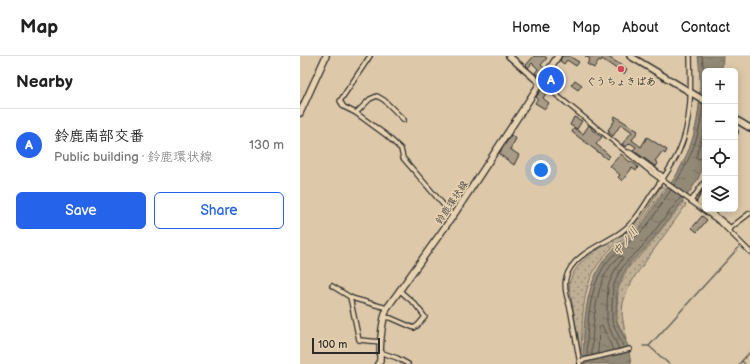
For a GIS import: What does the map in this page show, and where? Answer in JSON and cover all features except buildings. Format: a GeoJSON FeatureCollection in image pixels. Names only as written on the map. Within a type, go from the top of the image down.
{"type":"FeatureCollection","features":[{"type":"Feature","properties":{"kind":"main road"},"geometry":{"type":"LineString","coordinates":[[300,113],[326,56]]}},
{"type":"Feature","properties":{"kind":"main road"},"geometry":{"type":"LineString","coordinates":[[509,56],[540,83]]}},
{"type":"Feature","properties":{"kind":"main road","name":"鈴鹿環状線"},"geometry":{"type":"LineString","coordinates":[[378,364],[380,360],[384,317],[387,308],[453,216],[558,56]]}},
{"type":"Feature","properties":{"kind":"main road"},"geometry":{"type":"LineString","coordinates":[[630,56],[702,99]]}},
{"type":"Feature","properties":{"kind":"main road"},"geometry":{"type":"LineString","coordinates":[[738,121],[750,128]]}},
{"type":"Feature","properties":{"kind":"street"},"geometry":{"type":"LineString","coordinates":[[370,56],[340,101],[344,107],[356,113],[402,149],[403,158],[453,216]]}},
{"type":"Feature","properties":{"kind":"street"},"geometry":{"type":"LineString","coordinates":[[630,348],[580,362],[565,284],[568,273],[581,257],[629,226],[663,179],[675,159],[682,143],[689,117],[691,93],[690,56]]}},
{"type":"Feature","properties":{"kind":"street"},"geometry":{"type":"LineString","coordinates":[[540,83],[554,92],[625,151],[730,229]]}},
{"type":"Feature","properties":{"kind":"street"},"geometry":{"type":"LineString","coordinates":[[356,113],[370,99],[377,96],[384,100],[404,120]]}},
{"type":"Feature","properties":{"kind":"street"},"geometry":{"type":"LineString","coordinates":[[691,200],[702,185]]}},
{"type":"Feature","properties":{"kind":"street"},"geometry":{"type":"LineString","coordinates":[[702,196],[699,202],[702,204]]}},
{"type":"Feature","properties":{"kind":"street"},"geometry":{"type":"LineString","coordinates":[[711,212],[730,229],[750,252]]}},
{"type":"Feature","properties":{"kind":"street"},"geometry":{"type":"LineString","coordinates":[[730,229],[750,213]]}},
{"type":"Feature","properties":{"kind":"street"},"geometry":{"type":"LineString","coordinates":[[332,286],[350,297],[387,308]]}},
{"type":"Feature","properties":{"kind":"street"},"geometry":{"type":"LineString","coordinates":[[384,317],[391,318],[414,328],[425,317],[415,304],[399,290]]}},
{"type":"Feature","properties":{"kind":"street"},"geometry":{"type":"LineString","coordinates":[[350,297],[359,340],[381,342]]}},
{"type":"Feature","properties":{"kind":"street"},"geometry":{"type":"LineString","coordinates":[[380,352],[408,364]]}},
{"type":"Feature","properties":{"kind":"shaded area"},"geometry":{"type":"Polygon","coordinates":[[[661,186],[665,188],[641,223],[607,253],[593,273],[585,296],[581,355],[569,286],[572,276],[577,267],[592,253],[620,237],[638,222],[661,186]]]}},
{"type":"Feature","properties":{"kind":"shaded area"},"geometry":{"type":"Polygon","coordinates":[[[683,202],[686,205],[635,276],[627,291],[623,303],[622,314],[626,340],[617,321],[618,290],[624,275],[630,265],[644,252],[683,202]]]}},
{"type":"Feature","properties":{"kind":"water","name":"中ノ川"},"geometry":{"type":"Polygon","coordinates":[[[698,56],[723,56],[722,68],[702,68],[702,169],[689,193],[644,250],[630,263],[623,274],[617,289],[616,320],[628,346],[631,364],[584,364],[583,345],[586,310],[595,277],[600,266],[608,255],[634,233],[645,221],[676,176],[692,142],[700,99],[698,56]]]}},
{"type":"Feature","properties":{"kind":"waterway"},"geometry":{"type":"LineString","coordinates":[[649,346],[740,246]]}},
{"type":"Feature","properties":{"kind":"waterway"},"geometry":{"type":"LineString","coordinates":[[643,346],[649,346],[669,364]]}},
{"type":"Feature","properties":{"kind":"waterway"},"geometry":{"type":"LineString","coordinates":[[739,364],[750,352]]}},
{"type":"Feature","properties":{"kind":"waterway"},"geometry":{"type":"LineString","coordinates":[[742,361],[745,364]]}},
{"type":"Feature","properties":{"kind":"place","name":"ぐうちょきぱあ"},"geometry":{"type":"Point","coordinates":[621,69]}},
{"type":"Feature","properties":{"kind":"place","name":"鈴鹿南部交番"},"geometry":{"type":"Point","coordinates":[551,80]}}]}
